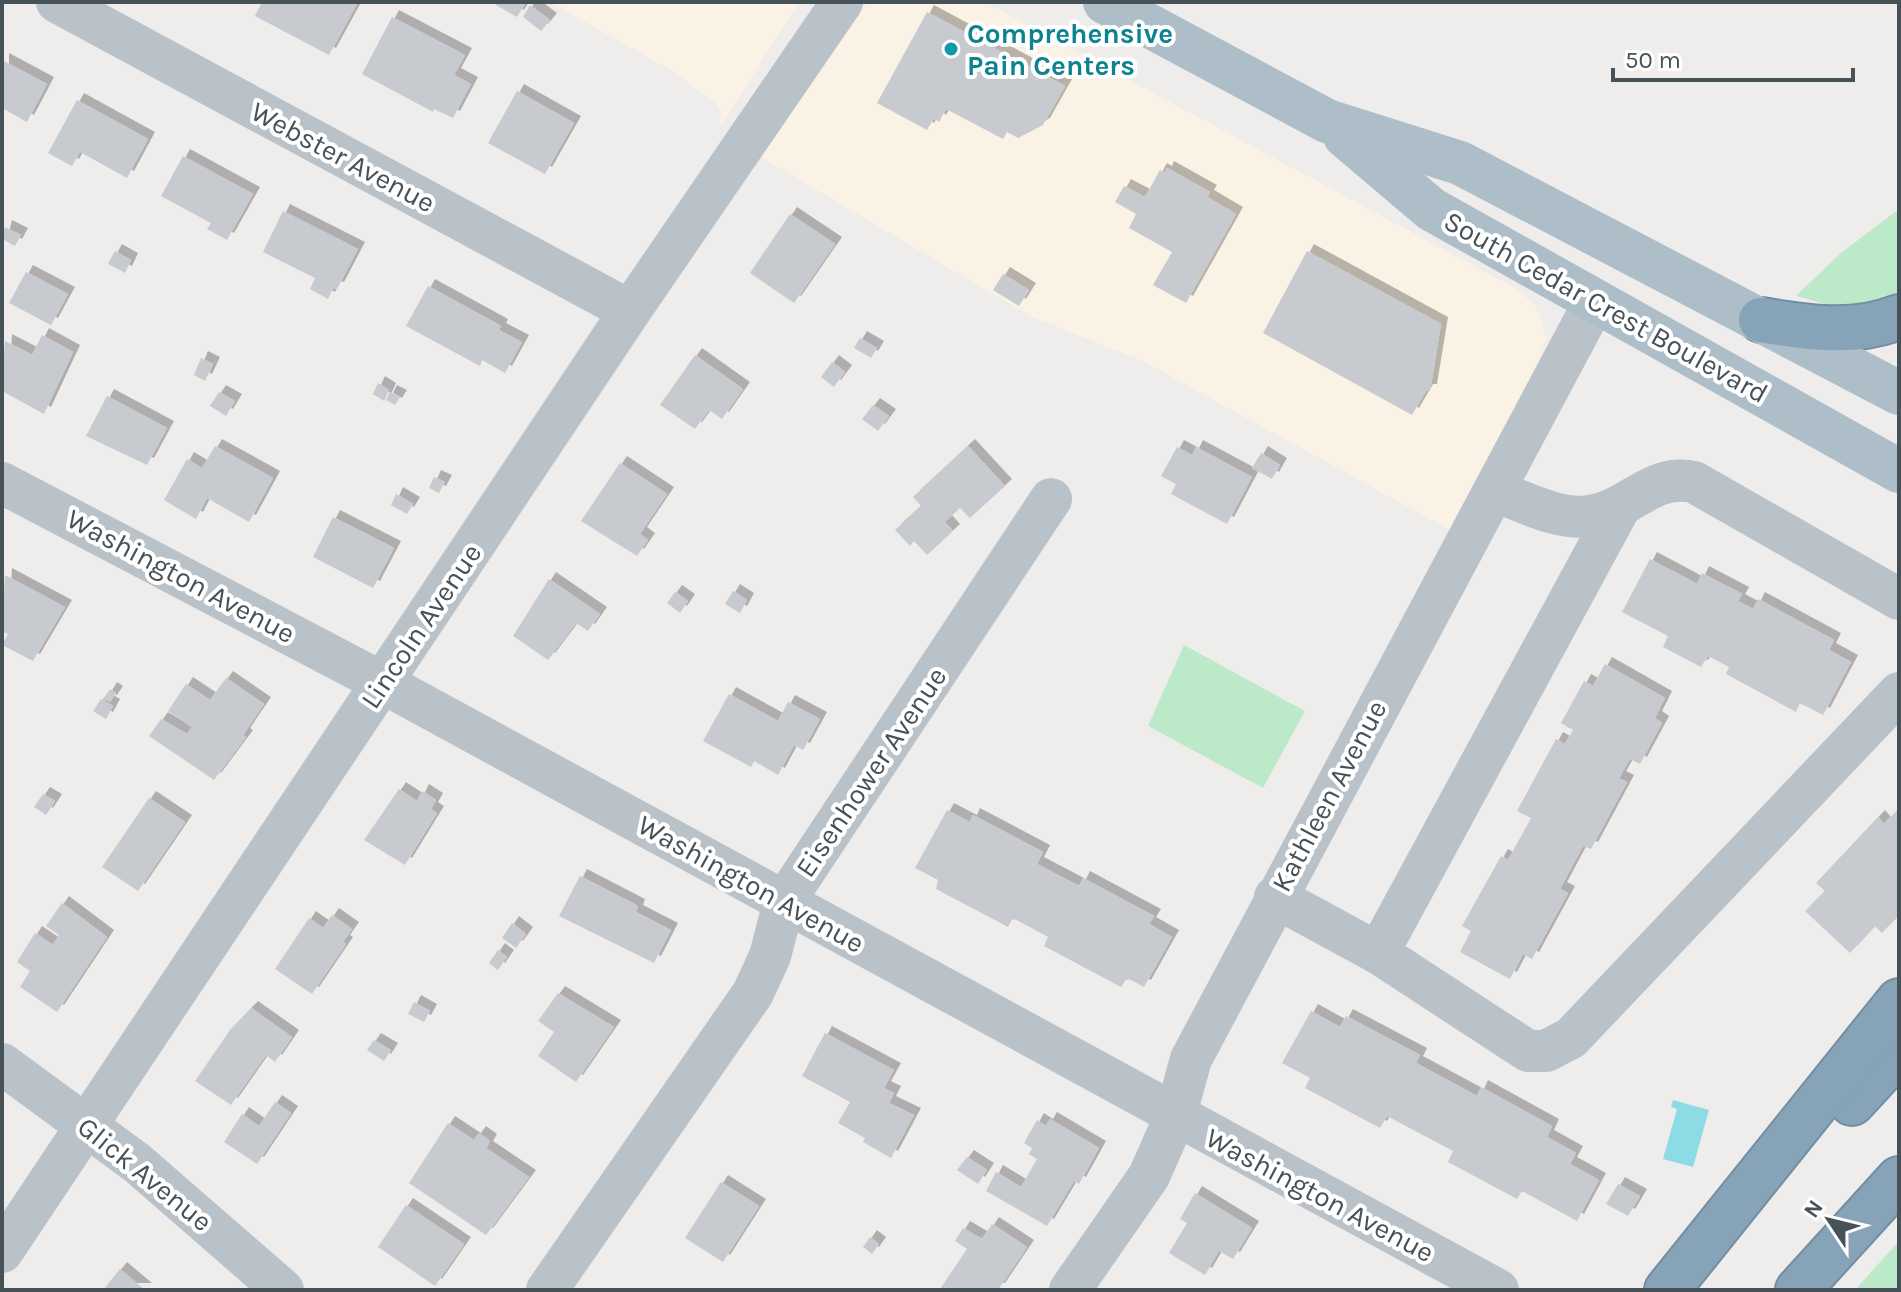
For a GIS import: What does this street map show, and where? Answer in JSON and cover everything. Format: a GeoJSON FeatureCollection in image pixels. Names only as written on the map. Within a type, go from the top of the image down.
{"type":"FeatureCollection","features":[{"type":"Feature","properties":{"kind":"highway"},"geometry":{"type":"LineString","coordinates":[[1761,320],[1841,329],[1884,323],[1899,317]]}},
{"type":"Feature","properties":{"kind":"highway"},"geometry":{"type":"LineString","coordinates":[[1667,1290],[1899,1001]]}},
{"type":"Feature","properties":{"kind":"highway"},"geometry":{"type":"LineString","coordinates":[[1681,1290],[1899,1052]]}},
{"type":"Feature","properties":{"kind":"highway"},"geometry":{"type":"LineString","coordinates":[[1798,1290],[1899,1179]]}},
{"type":"Feature","properties":{"kind":"main road","name":"South Cedar Crest Boulevard"},"geometry":{"type":"LineString","coordinates":[[1105,2],[1327,121],[1460,163],[1899,393]]}},
{"type":"Feature","properties":{"kind":"main road","name":"South Cedar Crest Boulevard"},"geometry":{"type":"LineString","coordinates":[[1327,121],[1431,209],[1899,471]]}},
{"type":"Feature","properties":{"kind":"street","name":"Webster Avenue"},"geometry":{"type":"LineString","coordinates":[[57,2],[630,311]]}},
{"type":"Feature","properties":{"kind":"street","name":"Lincoln Avenue"},"geometry":{"type":"LineString","coordinates":[[2,1252],[630,311],[842,2]]}},
{"type":"Feature","properties":{"kind":"street","name":"Kathleen Avenue"},"geometry":{"type":"LineString","coordinates":[[1070,1290],[1149,1176],[1175,1117],[1191,1059],[1594,303]]}},
{"type":"Feature","properties":{"kind":"street"},"geometry":{"type":"LineString","coordinates":[[1494,491],[1571,516],[1591,516],[1620,507],[1674,478],[1694,482],[1899,599]]}},
{"type":"Feature","properties":{"kind":"street","name":"Washington Avenue"},"geometry":{"type":"LineString","coordinates":[[2,483],[383,683],[1175,1117],[1498,1290]]}},
{"type":"Feature","properties":{"kind":"street","name":"Eisenhower Avenue"},"geometry":{"type":"LineString","coordinates":[[547,1290],[753,993],[770,956],[784,902],[1051,499]]}},
{"type":"Feature","properties":{"kind":"street"},"geometry":{"type":"LineString","coordinates":[[1378,953],[1620,507]]}},
{"type":"Feature","properties":{"kind":"street"},"geometry":{"type":"LineString","coordinates":[[1275,897],[1378,953],[1528,1051],[1546,1051],[1571,1038],[1899,693]]}},
{"type":"Feature","properties":{"kind":"street","name":"Glick Avenue"},"geometry":{"type":"LineString","coordinates":[[2,1064],[137,1163],[283,1290]]}},
{"type":"Feature","properties":{"kind":"shaded area"},"geometry":{"type":"Polygon","coordinates":[[[550,2],[799,2],[720,127],[721,112],[715,102],[669,69],[550,2]]]}},
{"type":"Feature","properties":{"kind":"shaded area"},"geometry":{"type":"Polygon","coordinates":[[[867,2],[985,2],[1513,287],[1533,303],[1541,316],[1546,339],[1542,353],[1452,531],[1143,361],[1032,317],[761,157],[867,2]]]}},
{"type":"Feature","properties":{"kind":"green space"},"geometry":{"type":"Polygon","coordinates":[[[1899,209],[1899,295],[1855,312],[1796,296],[1841,253],[1899,209]]]}},
{"type":"Feature","properties":{"kind":"green space"},"geometry":{"type":"Polygon","coordinates":[[[1184,645],[1305,711],[1263,788],[1148,726],[1184,645]]]}},
{"type":"Feature","properties":{"kind":"green space"},"geometry":{"type":"Polygon","coordinates":[[[1899,1241],[1899,1290],[1855,1290],[1899,1241]]]}},
{"type":"Feature","properties":{"kind":"water"},"geometry":{"type":"Polygon","coordinates":[[[1673,1100],[1709,1110],[1693,1167],[1663,1159],[1677,1109],[1671,1107],[1673,1100]]]}},
{"type":"Feature","properties":{"kind":"building"},"geometry":{"type":"Polygon","coordinates":[[[262,2],[358,2],[329,55],[255,16],[262,2]]]}},
{"type":"Feature","properties":{"kind":"building"},"geometry":{"type":"Polygon","coordinates":[[[497,2],[526,2],[517,17],[496,5],[497,2]]]}},
{"type":"Feature","properties":{"kind":"building"},"geometry":{"type":"Polygon","coordinates":[[[530,5],[550,20],[541,31],[523,17],[530,5]]]}},
{"type":"Feature","properties":{"kind":"building","name":"Comprehensive Pain Centers"},"geometry":{"type":"Polygon","coordinates":[[[927,12],[1065,86],[1043,125],[1018,138],[1007,132],[1003,139],[946,109],[939,122],[934,118],[927,130],[877,103],[927,12]]]}},
{"type":"Feature","properties":{"kind":"building"},"geometry":{"type":"Polygon","coordinates":[[[392,17],[465,55],[454,75],[471,84],[453,118],[434,109],[433,112],[362,74],[392,17]]]}},
{"type":"Feature","properties":{"kind":"building"},"geometry":{"type":"Polygon","coordinates":[[[2,60],[47,84],[27,122],[2,108],[2,60]]]}},
{"type":"Feature","properties":{"kind":"building"},"geometry":{"type":"Polygon","coordinates":[[[517,91],[574,123],[545,174],[488,143],[517,91]]]}},
{"type":"Feature","properties":{"kind":"building"},"geometry":{"type":"Polygon","coordinates":[[[77,100],[148,139],[127,178],[80,152],[72,166],[48,153],[77,100]]]}},
{"type":"Feature","properties":{"kind":"building"},"geometry":{"type":"Polygon","coordinates":[[[183,156],[253,194],[227,240],[207,229],[211,223],[161,196],[183,156]]]}},
{"type":"Feature","properties":{"kind":"building"},"geometry":{"type":"Polygon","coordinates":[[[1167,168],[1210,192],[1207,197],[1236,214],[1186,303],[1153,285],[1172,252],[1129,228],[1136,214],[1115,202],[1124,186],[1145,197],[1160,170],[1165,173],[1167,168]]]}},
{"type":"Feature","properties":{"kind":"building"},"geometry":{"type":"Polygon","coordinates":[[[283,211],[358,249],[337,289],[333,288],[328,299],[310,289],[315,278],[263,252],[283,211]]]}},
{"type":"Feature","properties":{"kind":"building"},"geometry":{"type":"Polygon","coordinates":[[[790,214],[835,244],[794,303],[750,273],[790,214]]]}},
{"type":"Feature","properties":{"kind":"building"},"geometry":{"type":"Polygon","coordinates":[[[5,227],[21,235],[15,246],[2,239],[5,227]]]}},
{"type":"Feature","properties":{"kind":"building"},"geometry":{"type":"Polygon","coordinates":[[[115,251],[131,260],[125,273],[108,264],[115,251]]]}},
{"type":"Feature","properties":{"kind":"building"},"geometry":{"type":"Polygon","coordinates":[[[1307,251],[1441,324],[1430,391],[1426,391],[1412,415],[1263,333],[1307,251]]]}},
{"type":"Feature","properties":{"kind":"building"},"geometry":{"type":"Polygon","coordinates":[[[26,272],[68,294],[51,325],[9,303],[26,272]]]}},
{"type":"Feature","properties":{"kind":"building"},"geometry":{"type":"Polygon","coordinates":[[[1003,274],[1029,290],[1019,306],[993,290],[1003,274]]]}},
{"type":"Feature","properties":{"kind":"building"},"geometry":{"type":"Polygon","coordinates":[[[428,286],[501,326],[499,330],[522,342],[505,373],[482,360],[480,366],[406,326],[428,286]]]}},
{"type":"Feature","properties":{"kind":"building"},"geometry":{"type":"Polygon","coordinates":[[[42,335],[73,352],[44,414],[2,391],[5,341],[32,355],[42,335]]]}},
{"type":"Feature","properties":{"kind":"building"},"geometry":{"type":"Polygon","coordinates":[[[860,338],[877,348],[871,358],[854,348],[860,338]]]}},
{"type":"Feature","properties":{"kind":"building"},"geometry":{"type":"Polygon","coordinates":[[[695,355],[743,389],[722,419],[709,410],[695,429],[660,405],[695,355]]]}},
{"type":"Feature","properties":{"kind":"building"},"geometry":{"type":"Polygon","coordinates":[[[201,358],[213,364],[205,381],[194,375],[201,358]]]}},
{"type":"Feature","properties":{"kind":"building"},"geometry":{"type":"Polygon","coordinates":[[[832,362],[845,372],[834,387],[821,377],[832,362]]]}},
{"type":"Feature","properties":{"kind":"building"},"geometry":{"type":"Polygon","coordinates":[[[378,383],[389,390],[384,401],[373,394],[378,383]]]}},
{"type":"Feature","properties":{"kind":"building"},"geometry":{"type":"Polygon","coordinates":[[[219,392],[235,401],[226,416],[210,406],[219,392]]]}},
{"type":"Feature","properties":{"kind":"building"},"geometry":{"type":"Polygon","coordinates":[[[390,392],[400,397],[395,405],[386,400],[390,392]]]}},
{"type":"Feature","properties":{"kind":"building"},"geometry":{"type":"Polygon","coordinates":[[[107,396],[167,428],[147,465],[86,436],[107,396]]]}},
{"type":"Feature","properties":{"kind":"building"},"geometry":{"type":"Polygon","coordinates":[[[873,405],[889,416],[878,431],[862,419],[873,405]]]}},
{"type":"Feature","properties":{"kind":"building"},"geometry":{"type":"Polygon","coordinates":[[[215,446],[273,478],[249,522],[207,498],[196,519],[164,500],[187,459],[202,468],[215,446]]]}},
{"type":"Feature","properties":{"kind":"building"},"geometry":{"type":"Polygon","coordinates":[[[968,446],[1005,486],[970,518],[960,508],[945,522],[953,531],[927,555],[914,541],[910,546],[895,530],[921,506],[913,497],[968,446]]]}},
{"type":"Feature","properties":{"kind":"building"},"geometry":{"type":"Polygon","coordinates":[[[1177,447],[1192,455],[1196,447],[1252,477],[1227,524],[1171,494],[1176,484],[1161,476],[1177,447]]]}},
{"type":"Feature","properties":{"kind":"building"},"geometry":{"type":"Polygon","coordinates":[[[1261,453],[1280,465],[1272,479],[1252,468],[1261,453]]]}},
{"type":"Feature","properties":{"kind":"building"},"geometry":{"type":"Polygon","coordinates":[[[620,463],[667,494],[640,534],[648,540],[637,556],[581,521],[620,463]]]}},
{"type":"Feature","properties":{"kind":"building"},"geometry":{"type":"Polygon","coordinates":[[[434,477],[445,482],[439,493],[429,488],[434,477]]]}},
{"type":"Feature","properties":{"kind":"building"},"geometry":{"type":"Polygon","coordinates":[[[396,494],[413,504],[407,514],[391,505],[396,494]]]}},
{"type":"Feature","properties":{"kind":"building"},"geometry":{"type":"Polygon","coordinates":[[[333,517],[394,548],[373,588],[313,557],[333,517]]]}},
{"type":"Feature","properties":{"kind":"building"},"geometry":{"type":"Polygon","coordinates":[[[1650,559],[1697,584],[1702,573],[1742,594],[1738,601],[1753,609],[1758,599],[1834,640],[1829,650],[1851,662],[1823,715],[1800,703],[1796,712],[1726,674],[1729,667],[1708,656],[1701,667],[1663,647],[1668,636],[1622,612],[1650,559]]]}},
{"type":"Feature","properties":{"kind":"building"},"geometry":{"type":"Polygon","coordinates":[[[5,575],[65,607],[33,661],[2,645],[8,634],[2,631],[5,575]]]}},
{"type":"Feature","properties":{"kind":"building"},"geometry":{"type":"Polygon","coordinates":[[[549,579],[600,614],[588,631],[576,623],[548,660],[513,636],[549,579]]]}},
{"type":"Feature","properties":{"kind":"building"},"geometry":{"type":"Polygon","coordinates":[[[733,591],[747,600],[740,613],[725,604],[733,591]]]}},
{"type":"Feature","properties":{"kind":"building"},"geometry":{"type":"Polygon","coordinates":[[[675,592],[688,601],[680,613],[667,603],[675,592]]]}},
{"type":"Feature","properties":{"kind":"building"},"geometry":{"type":"Polygon","coordinates":[[[1605,664],[1665,698],[1655,718],[1662,723],[1640,764],[1630,759],[1619,778],[1627,782],[1591,849],[1583,846],[1560,889],[1568,893],[1532,959],[1523,954],[1510,979],[1460,952],[1471,931],[1462,926],[1501,856],[1508,860],[1531,818],[1517,811],[1556,739],[1565,744],[1573,730],[1561,723],[1584,681],[1593,686],[1605,664]]]}},
{"type":"Feature","properties":{"kind":"building"},"geometry":{"type":"Polygon","coordinates":[[[226,678],[264,704],[243,735],[246,737],[214,780],[149,736],[161,719],[187,734],[192,727],[168,711],[186,684],[210,700],[226,678]]]}},
{"type":"Feature","properties":{"kind":"building"},"geometry":{"type":"Polygon","coordinates":[[[110,689],[116,693],[110,702],[104,699],[110,689]]]}},
{"type":"Feature","properties":{"kind":"building"},"geometry":{"type":"Polygon","coordinates":[[[729,694],[778,721],[788,702],[820,719],[803,750],[794,745],[778,775],[754,761],[751,767],[703,741],[729,694]]]}},
{"type":"Feature","properties":{"kind":"building"},"geometry":{"type":"Polygon","coordinates":[[[101,699],[113,706],[106,719],[93,711],[101,699]]]}},
{"type":"Feature","properties":{"kind":"building"},"geometry":{"type":"Polygon","coordinates":[[[399,789],[417,801],[422,791],[436,800],[431,809],[437,813],[405,865],[364,840],[399,789]]]}},
{"type":"Feature","properties":{"kind":"building"},"geometry":{"type":"Polygon","coordinates":[[[43,794],[55,801],[46,815],[34,807],[43,794]]]}},
{"type":"Feature","properties":{"kind":"building"},"geometry":{"type":"Polygon","coordinates":[[[149,798],[185,822],[138,891],[102,867],[149,798]]]}},
{"type":"Feature","properties":{"kind":"building"},"geometry":{"type":"Polygon","coordinates":[[[1899,808],[1899,915],[1882,933],[1875,926],[1850,953],[1805,911],[1825,891],[1816,883],[1878,817],[1884,824],[1899,808]]]}},
{"type":"Feature","properties":{"kind":"building"},"geometry":{"type":"Polygon","coordinates":[[[947,810],[970,822],[973,815],[1043,852],[1037,864],[1079,886],[1083,878],[1154,916],[1149,924],[1172,937],[1144,987],[1127,978],[1121,987],[1044,946],[1048,937],[1013,918],[1008,927],[936,889],[938,880],[915,868],[947,810]]]}},
{"type":"Feature","properties":{"kind":"building"},"geometry":{"type":"Polygon","coordinates":[[[580,876],[638,906],[636,912],[671,930],[654,963],[559,916],[580,876]]]}},
{"type":"Feature","properties":{"kind":"building"},"geometry":{"type":"Polygon","coordinates":[[[62,903],[107,937],[57,1012],[20,987],[30,971],[17,962],[35,933],[53,945],[59,935],[46,926],[62,903]]]}},
{"type":"Feature","properties":{"kind":"building"},"geometry":{"type":"Polygon","coordinates":[[[332,915],[352,929],[343,942],[346,944],[312,994],[275,969],[309,918],[323,928],[332,915]]]}},
{"type":"Feature","properties":{"kind":"building"},"geometry":{"type":"Polygon","coordinates":[[[512,923],[526,934],[516,948],[502,938],[512,923]]]}},
{"type":"Feature","properties":{"kind":"building"},"geometry":{"type":"Polygon","coordinates":[[[498,950],[507,957],[498,970],[489,963],[498,950]]]}},
{"type":"Feature","properties":{"kind":"building"},"geometry":{"type":"Polygon","coordinates":[[[558,993],[614,1027],[576,1082],[538,1056],[554,1032],[538,1021],[558,993]]]}},
{"type":"Feature","properties":{"kind":"building"},"geometry":{"type":"Polygon","coordinates":[[[414,1002],[430,1011],[424,1022],[408,1014],[414,1002]]]}},
{"type":"Feature","properties":{"kind":"building"},"geometry":{"type":"Polygon","coordinates":[[[251,1008],[292,1037],[275,1062],[266,1055],[231,1105],[195,1081],[230,1030],[251,1008]]]}},
{"type":"Feature","properties":{"kind":"building"},"geometry":{"type":"Polygon","coordinates":[[[1311,1011],[1340,1027],[1346,1016],[1420,1055],[1416,1063],[1477,1096],[1481,1087],[1552,1126],[1547,1137],[1576,1153],[1570,1164],[1599,1180],[1577,1221],[1522,1191],[1517,1199],[1448,1162],[1453,1151],[1387,1116],[1380,1128],[1305,1088],[1310,1078],[1282,1063],[1311,1011]]]}},
{"type":"Feature","properties":{"kind":"building"},"geometry":{"type":"Polygon","coordinates":[[[825,1033],[894,1070],[884,1088],[894,1093],[889,1103],[914,1115],[891,1158],[838,1123],[850,1102],[802,1076],[825,1033]]]}},
{"type":"Feature","properties":{"kind":"building"},"geometry":{"type":"Polygon","coordinates":[[[374,1040],[391,1050],[384,1061],[367,1050],[374,1040]]]}},
{"type":"Feature","properties":{"kind":"building"},"geometry":{"type":"Polygon","coordinates":[[[275,1102],[291,1113],[257,1164],[224,1142],[242,1114],[259,1126],[275,1102]]]}},
{"type":"Feature","properties":{"kind":"building"},"geometry":{"type":"Polygon","coordinates":[[[1050,1119],[1099,1148],[1079,1184],[1074,1181],[1047,1226],[986,1191],[996,1172],[1021,1187],[1037,1159],[1029,1154],[1032,1148],[1024,1143],[1037,1120],[1046,1126],[1050,1119]]]}},
{"type":"Feature","properties":{"kind":"building"},"geometry":{"type":"Polygon","coordinates":[[[448,1123],[474,1140],[479,1133],[490,1141],[486,1148],[529,1177],[486,1235],[409,1183],[448,1123]]]}},
{"type":"Feature","properties":{"kind":"building"},"geometry":{"type":"Polygon","coordinates":[[[967,1157],[987,1170],[978,1184],[957,1170],[967,1157]]]}},
{"type":"Feature","properties":{"kind":"building"},"geometry":{"type":"Polygon","coordinates":[[[721,1182],[759,1206],[723,1262],[685,1238],[721,1182]]]}},
{"type":"Feature","properties":{"kind":"building"},"geometry":{"type":"Polygon","coordinates":[[[1618,1184],[1640,1196],[1628,1216],[1606,1204],[1618,1184]]]}},
{"type":"Feature","properties":{"kind":"building"},"geometry":{"type":"Polygon","coordinates":[[[1195,1193],[1252,1228],[1233,1259],[1219,1251],[1205,1275],[1169,1253],[1187,1223],[1180,1219],[1195,1193]]]}},
{"type":"Feature","properties":{"kind":"building"},"geometry":{"type":"Polygon","coordinates":[[[406,1205],[464,1244],[435,1286],[378,1247],[406,1205]]]}},
{"type":"Feature","properties":{"kind":"building"},"geometry":{"type":"Polygon","coordinates":[[[992,1224],[1027,1247],[998,1290],[940,1289],[967,1249],[955,1241],[963,1228],[982,1239],[992,1224]]]}},
{"type":"Feature","properties":{"kind":"building"},"geometry":{"type":"Polygon","coordinates":[[[870,1237],[879,1244],[872,1254],[863,1247],[870,1237]]]}},
{"type":"Feature","properties":{"kind":"building"},"geometry":{"type":"Polygon","coordinates":[[[120,1269],[145,1290],[103,1290],[120,1269]]]}},
{"type":"Feature","properties":{"kind":"place","name":"Comprehensive Pain Centers"},"geometry":{"type":"Point","coordinates":[951,49]}}]}
